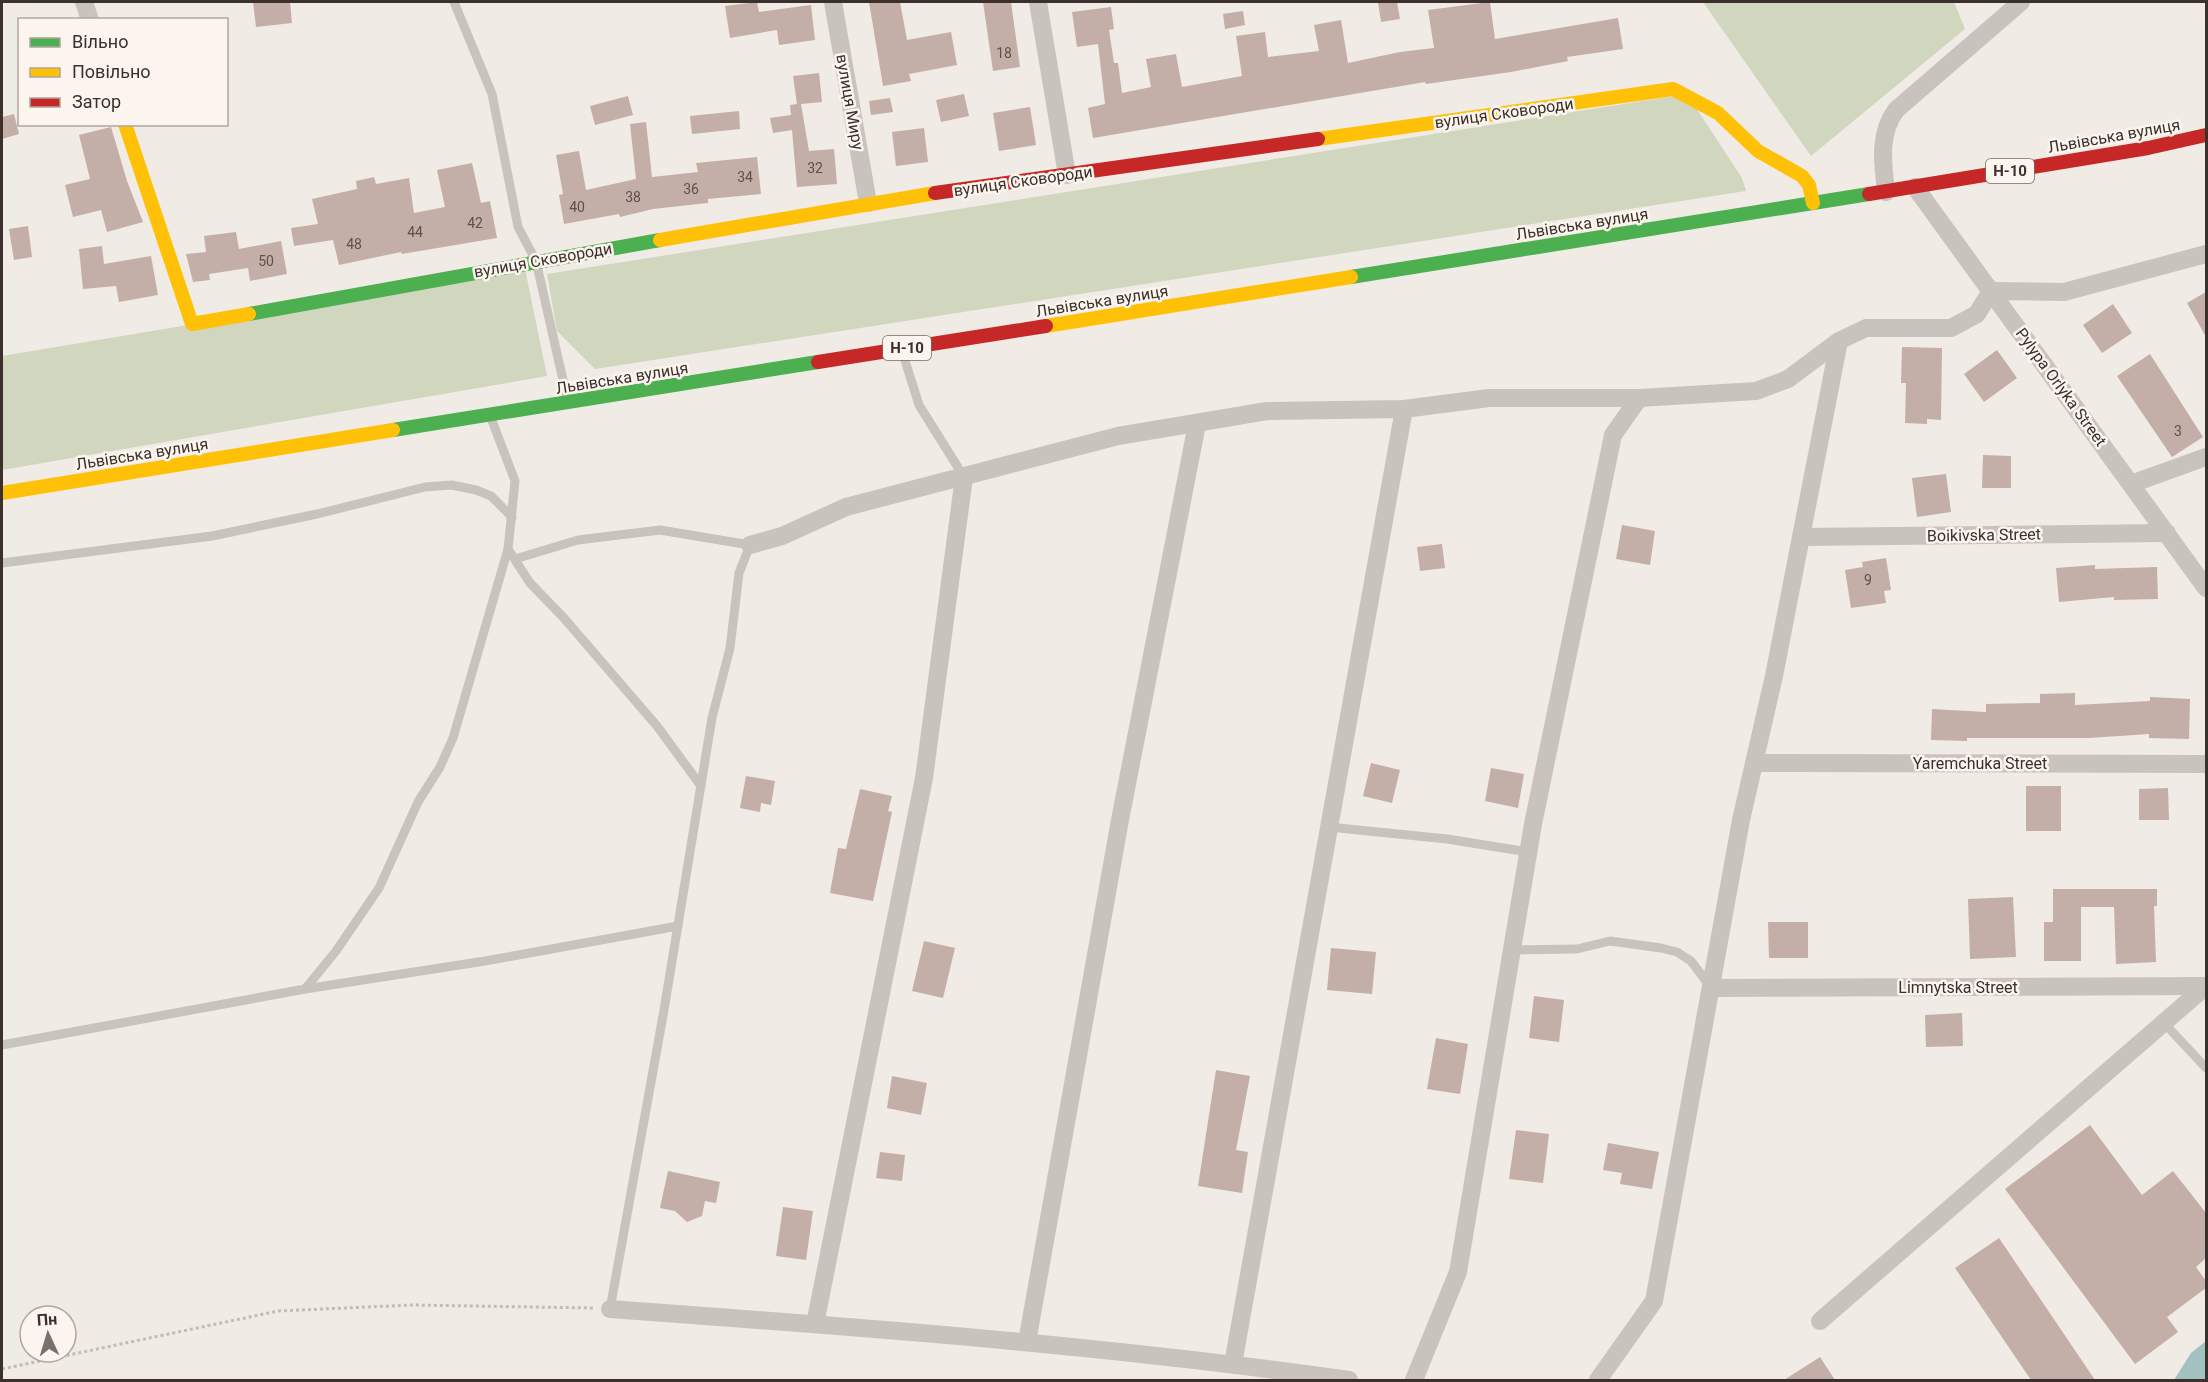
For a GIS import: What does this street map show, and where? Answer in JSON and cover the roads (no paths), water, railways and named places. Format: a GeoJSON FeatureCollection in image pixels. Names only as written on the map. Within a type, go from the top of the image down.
{"type":"FeatureCollection","features":[{"type":"Feature","properties":{"kind":"main road","name":"вулиця Сковороди"},"geometry":{"type":"LineString","coordinates":[[127,126],[192,324],[867,203],[1673,89],[1718,113],[1758,151],[1802,176],[1809,185],[1813,203]]}},
{"type":"Feature","properties":{"kind":"main road","name":"Львівська вулиця"},"geometry":{"type":"LineString","coordinates":[[2,493],[1886,192],[2148,148],[2206,135]]}},
{"type":"Feature","properties":{"kind":"street"},"geometry":{"type":"LineString","coordinates":[[84,2],[89,18]]}},
{"type":"Feature","properties":{"kind":"street","name":"вулиця Миру"},"geometry":{"type":"LineString","coordinates":[[833,2],[867,203]]}},
{"type":"Feature","properties":{"kind":"street"},"geometry":{"type":"LineString","coordinates":[[1038,2],[1067,175]]}},
{"type":"Feature","properties":{"kind":"street"},"geometry":{"type":"LineString","coordinates":[[1886,192],[1882,161],[1888,121],[1896,110],[2021,2]]}},
{"type":"Feature","properties":{"kind":"street","name":"Pylypa Orlyka Street"},"geometry":{"type":"LineString","coordinates":[[1915,187],[2206,588]]}},
{"type":"Feature","properties":{"kind":"street"},"geometry":{"type":"LineString","coordinates":[[750,545],[782,536],[846,507],[1118,436],[1268,411],[1404,409],[1489,398],[1639,398],[1756,391],[1788,379],[1839,341],[1866,328],[1951,328],[1977,314],[1991,291],[2064,292],[2206,254]]}},
{"type":"Feature","properties":{"kind":"street"},"geometry":{"type":"LineString","coordinates":[[1598,1380],[1654,1301],[1754,763],[1839,341]]}},
{"type":"Feature","properties":{"kind":"street"},"geometry":{"type":"LineString","coordinates":[[1414,1380],[1458,1272],[1528,852],[1613,435],[1639,398]]}},
{"type":"Feature","properties":{"kind":"street"},"geometry":{"type":"LineString","coordinates":[[1233,1364],[1404,409]]}},
{"type":"Feature","properties":{"kind":"street"},"geometry":{"type":"LineString","coordinates":[[1027,1342],[1120,820],[1197,424]]}},
{"type":"Feature","properties":{"kind":"street"},"geometry":{"type":"LineString","coordinates":[[2131,484],[2206,457]]}},
{"type":"Feature","properties":{"kind":"street"},"geometry":{"type":"LineString","coordinates":[[815,1324],[924,778],[964,477]]}},
{"type":"Feature","properties":{"kind":"street","name":"Boikivska Street"},"geometry":{"type":"LineString","coordinates":[[1801,537],[2166,533]]}},
{"type":"Feature","properties":{"kind":"street","name":"Yaremchuka Street"},"geometry":{"type":"LineString","coordinates":[[1754,763],[2206,764]]}},
{"type":"Feature","properties":{"kind":"street"},"geometry":{"type":"LineString","coordinates":[[1820,1322],[2206,986]]}},
{"type":"Feature","properties":{"kind":"street","name":"Limnytska Street"},"geometry":{"type":"LineString","coordinates":[[1711,988],[2206,986]]}},
{"type":"Feature","properties":{"kind":"street"},"geometry":{"type":"LineString","coordinates":[[610,1309],[1027,1342],[1233,1364],[1349,1380]]}},
{"type":"Feature","properties":{"kind":"lane"},"geometry":{"type":"LineString","coordinates":[[454,2],[492,94],[518,227],[536,261],[568,404]]}},
{"type":"Feature","properties":{"kind":"lane"},"geometry":{"type":"LineString","coordinates":[[902,348],[919,405],[964,477]]}},
{"type":"Feature","properties":{"kind":"lane"},"geometry":{"type":"LineString","coordinates":[[305,989],[336,951],[379,888],[418,802],[441,767],[453,738],[508,549],[512,517],[515,481],[490,416]]}},
{"type":"Feature","properties":{"kind":"lane"},"geometry":{"type":"LineString","coordinates":[[2,563],[212,536],[316,514],[425,487],[452,485],[476,490],[491,496],[512,517]]}},
{"type":"Feature","properties":{"kind":"lane"},"geometry":{"type":"LineString","coordinates":[[515,560],[578,540],[660,530],[750,545],[739,573],[730,648],[712,718],[678,926],[610,1309]]}},
{"type":"Feature","properties":{"kind":"lane"},"geometry":{"type":"LineString","coordinates":[[508,549],[530,583],[563,617],[657,726],[701,786]]}},
{"type":"Feature","properties":{"kind":"lane"},"geometry":{"type":"LineString","coordinates":[[1329,827],[1447,839],[1528,852]]}},
{"type":"Feature","properties":{"kind":"lane"},"geometry":{"type":"LineString","coordinates":[[2,1045],[305,989],[485,961],[678,926]]}},
{"type":"Feature","properties":{"kind":"lane"},"geometry":{"type":"LineString","coordinates":[[1512,950],[1577,949],[1610,941],[1661,948],[1677,952],[1690,961],[1711,988]]}},
{"type":"Feature","properties":{"kind":"lane"},"geometry":{"type":"LineString","coordinates":[[2165,1024],[2206,1068]]}},
{"type":"Feature","properties":{"kind":"water"},"geometry":{"type":"Polygon","coordinates":[[[2206,1341],[2206,1380],[2174,1380],[2191,1353],[2206,1341]]]}}]}
